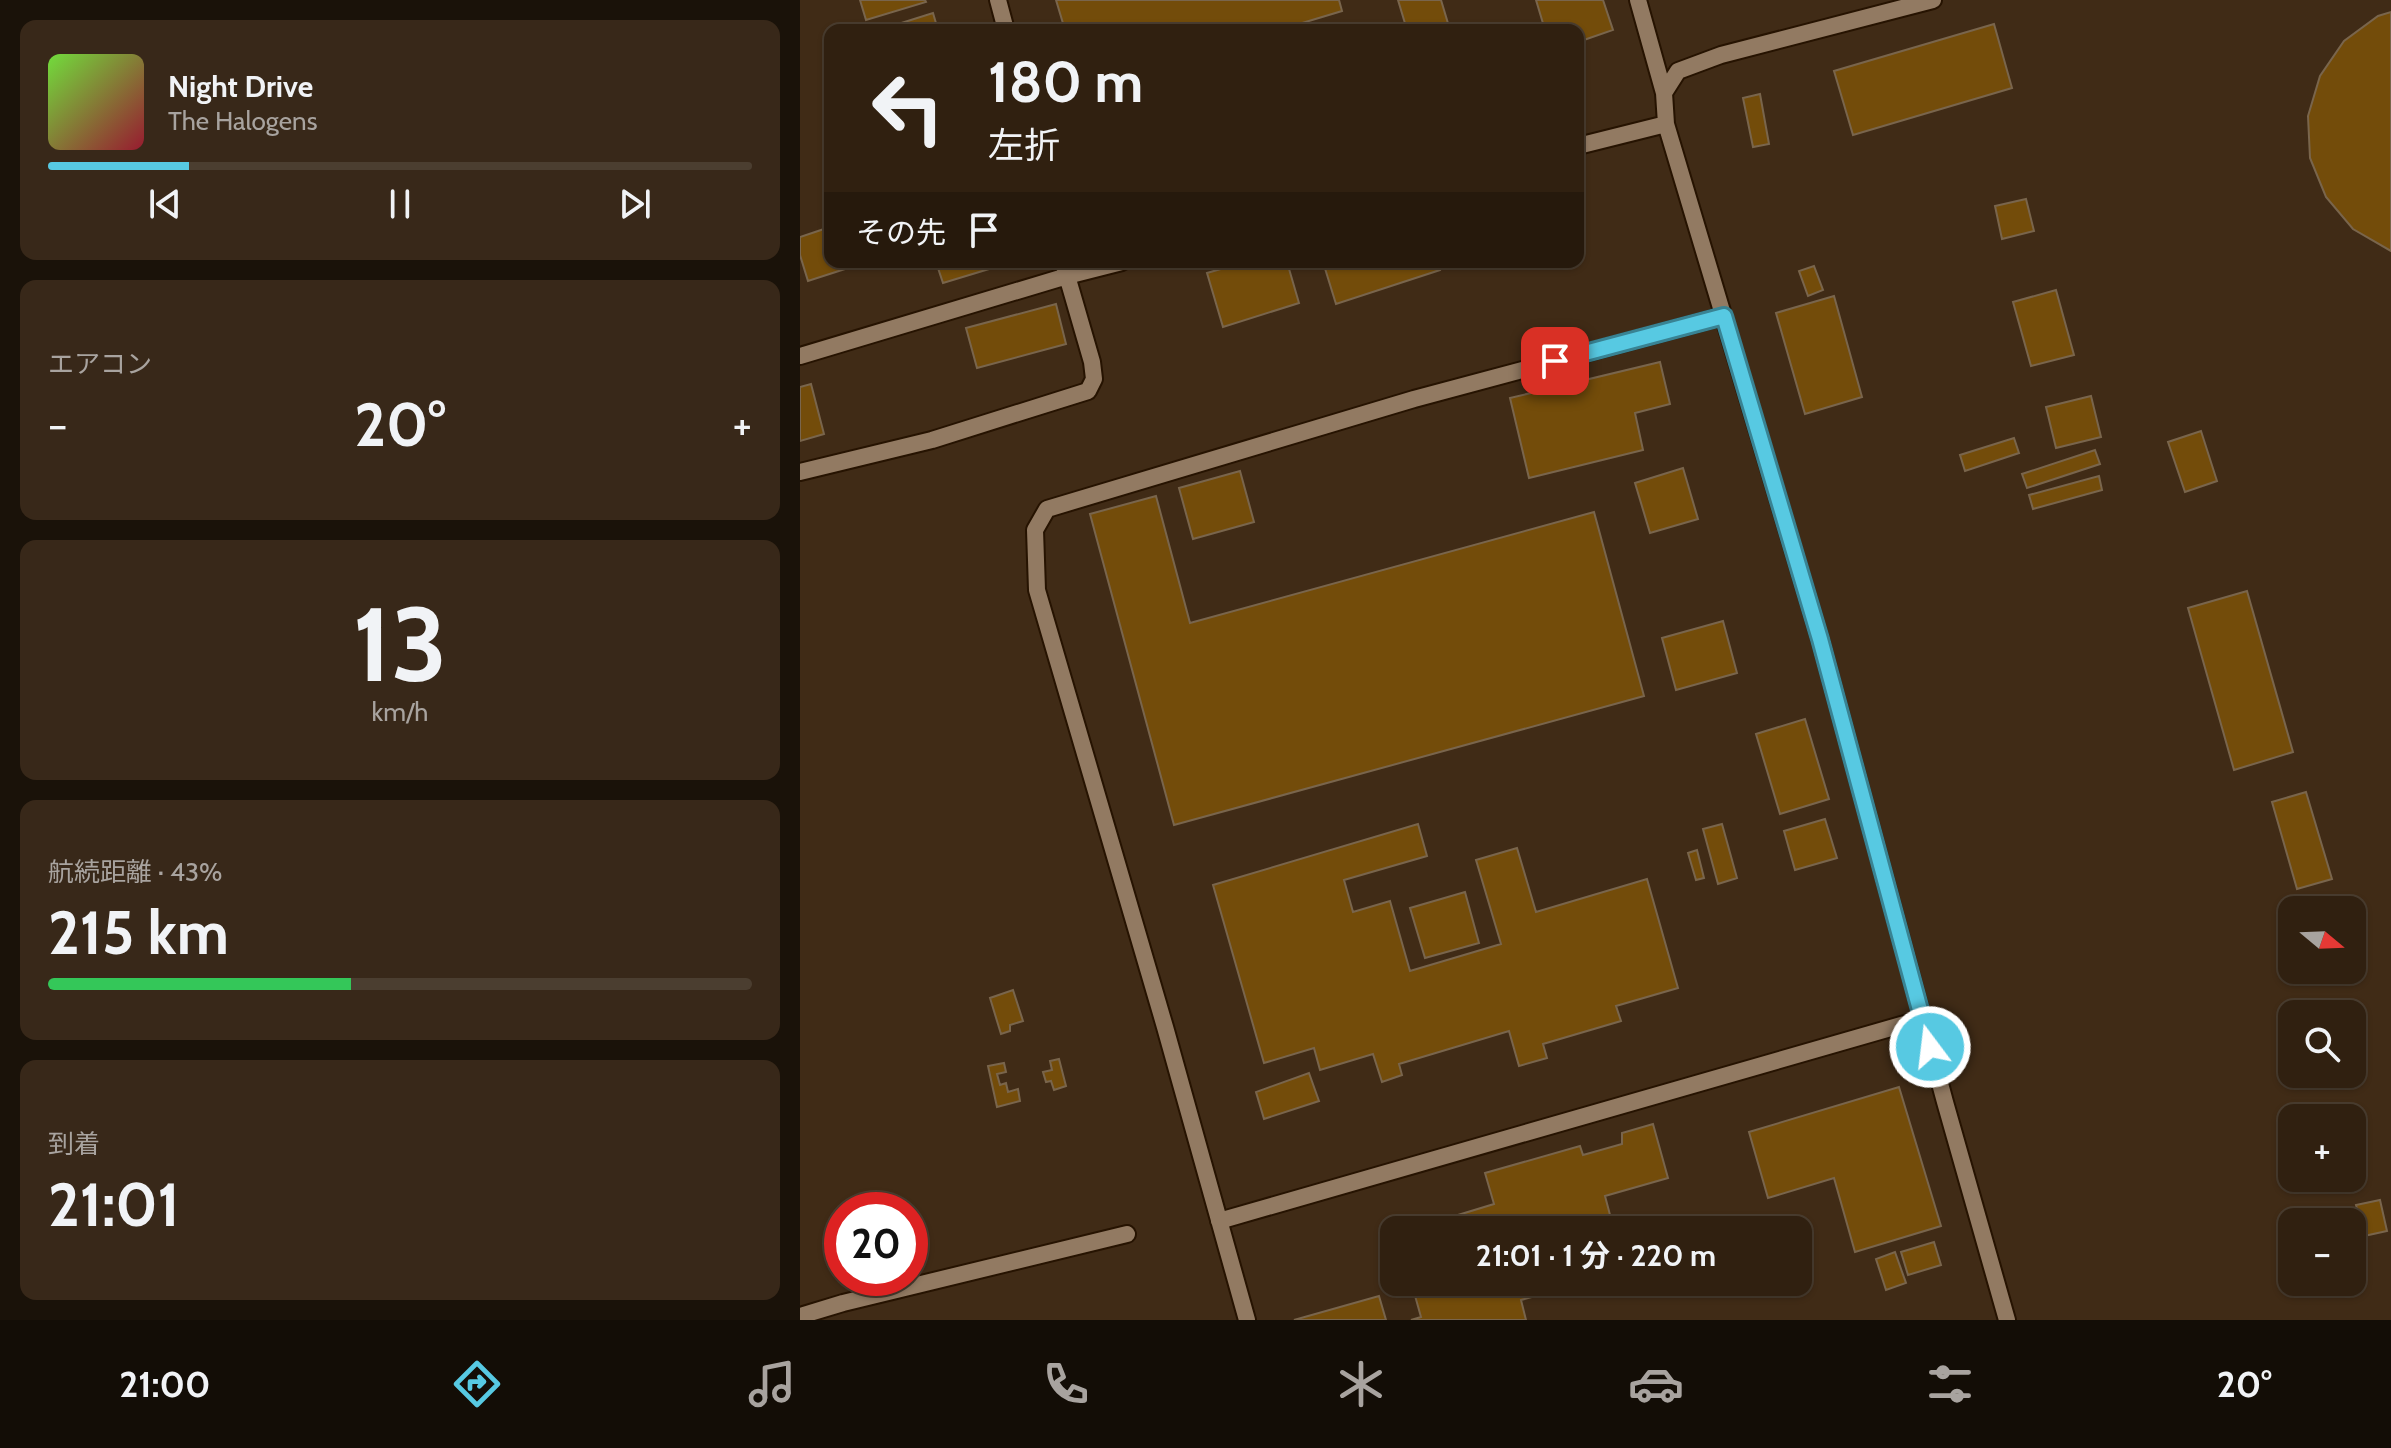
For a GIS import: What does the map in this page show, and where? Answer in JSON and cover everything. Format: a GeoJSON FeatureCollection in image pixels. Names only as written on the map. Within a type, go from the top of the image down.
{"type":"FeatureCollection","features":[{"type":"Feature","properties":{"kind":"lane"},"geometry":{"type":"LineString","coordinates":[[998,0],[1004,24]]}},
{"type":"Feature","properties":{"kind":"lane"},"geometry":{"type":"LineString","coordinates":[[1638,0],[1664,93],[1666,124],[1820,639],[2007,1320]]}},
{"type":"Feature","properties":{"kind":"lane"},"geometry":{"type":"LineString","coordinates":[[1664,93],[1678,71],[1721,55],[1933,0]]}},
{"type":"Feature","properties":{"kind":"lane"},"geometry":{"type":"LineString","coordinates":[[1584,144],[1666,124]]}},
{"type":"Feature","properties":{"kind":"lane"},"geometry":{"type":"LineString","coordinates":[[800,356],[1065,269],[1094,379],[1088,391],[932,440],[800,472]]}},
{"type":"Feature","properties":{"kind":"lane"},"geometry":{"type":"LineString","coordinates":[[1247,1320],[1037,590],[1035,530],[1047,509],[1414,399],[1724,316]]}},
{"type":"Feature","properties":{"kind":"lane"},"geometry":{"type":"LineString","coordinates":[[1219,1221],[1922,1019]]}},
{"type":"Feature","properties":{"kind":"lane"},"geometry":{"type":"LineString","coordinates":[[800,1316],[1127,1234]]}},
{"type":"Feature","properties":{"kind":"building"},"geometry":{"type":"Polygon","coordinates":[[[860,0],[925,0],[926,2],[866,20],[860,0]]]}},
{"type":"Feature","properties":{"kind":"building"},"geometry":{"type":"Polygon","coordinates":[[[1056,0],[1339,0],[1342,11],[1299,24],[1063,24],[1056,0]]]}},
{"type":"Feature","properties":{"kind":"building"},"geometry":{"type":"Polygon","coordinates":[[[1398,0],[1441,0],[1448,24],[1405,24],[1398,0]]]}},
{"type":"Feature","properties":{"kind":"building"},"geometry":{"type":"Polygon","coordinates":[[[1536,0],[1603,0],[1613,30],[1584,40],[1584,24],[1543,24],[1536,0]]]}},
{"type":"Feature","properties":{"kind":"building"},"geometry":{"type":"Polygon","coordinates":[[[2391,12],[2391,251],[2353,229],[2326,197],[2310,158],[2308,116],[2320,76],[2344,41],[2378,16],[2391,12]]]}},
{"type":"Feature","properties":{"kind":"building"},"geometry":{"type":"Polygon","coordinates":[[[933,13],[936,24],[898,24],[933,13]]]}},
{"type":"Feature","properties":{"kind":"building"},"geometry":{"type":"Polygon","coordinates":[[[1994,24],[2012,88],[1853,135],[1834,71],[1994,24]]]}},
{"type":"Feature","properties":{"kind":"building"},"geometry":{"type":"Polygon","coordinates":[[[1760,94],[1769,144],[1753,147],[1743,98],[1760,94]]]}},
{"type":"Feature","properties":{"kind":"building"},"geometry":{"type":"Polygon","coordinates":[[[2026,199],[2034,231],[2002,239],[1995,206],[2026,199]]]}},
{"type":"Feature","properties":{"kind":"building"},"geometry":{"type":"Polygon","coordinates":[[[824,229],[824,268],[848,268],[808,281],[800,255],[800,237],[824,229]]]}},
{"type":"Feature","properties":{"kind":"building"},"geometry":{"type":"Polygon","coordinates":[[[1814,266],[1823,290],[1808,296],[1799,271],[1814,266]]]}},
{"type":"Feature","properties":{"kind":"building"},"geometry":{"type":"Polygon","coordinates":[[[938,268],[989,268],[989,269],[943,283],[938,268]]]}},
{"type":"Feature","properties":{"kind":"building"},"geometry":{"type":"Polygon","coordinates":[[[1224,268],[1289,268],[1299,303],[1223,327],[1207,273],[1224,268]]]}},
{"type":"Feature","properties":{"kind":"building"},"geometry":{"type":"Polygon","coordinates":[[[1325,268],[1440,268],[1440,270],[1336,304],[1325,268]]]}},
{"type":"Feature","properties":{"kind":"building"},"geometry":{"type":"Polygon","coordinates":[[[2056,290],[2074,355],[2031,366],[2013,302],[2056,290]]]}},
{"type":"Feature","properties":{"kind":"building"},"geometry":{"type":"Polygon","coordinates":[[[1834,296],[1862,397],[1805,414],[1776,313],[1834,296]]]}},
{"type":"Feature","properties":{"kind":"building"},"geometry":{"type":"Polygon","coordinates":[[[1056,304],[1066,344],[977,368],[966,328],[1056,304]]]}},
{"type":"Feature","properties":{"kind":"building"},"geometry":{"type":"Polygon","coordinates":[[[1660,362],[1670,404],[1635,413],[1643,450],[1529,478],[1510,398],[1660,362]]]}},
{"type":"Feature","properties":{"kind":"building"},"geometry":{"type":"Polygon","coordinates":[[[811,384],[824,434],[800,441],[800,387],[811,384]]]}},
{"type":"Feature","properties":{"kind":"building"},"geometry":{"type":"Polygon","coordinates":[[[2091,396],[2101,437],[2056,448],[2046,407],[2091,396]]]}},
{"type":"Feature","properties":{"kind":"building"},"geometry":{"type":"Polygon","coordinates":[[[2201,431],[2217,481],[2185,492],[2168,442],[2201,431]]]}},
{"type":"Feature","properties":{"kind":"building"},"geometry":{"type":"Polygon","coordinates":[[[2014,438],[2019,453],[1965,471],[1960,455],[2014,438]]]}},
{"type":"Feature","properties":{"kind":"building"},"geometry":{"type":"Polygon","coordinates":[[[2095,450],[2100,464],[2027,488],[2022,474],[2095,450]]]}},
{"type":"Feature","properties":{"kind":"building"},"geometry":{"type":"Polygon","coordinates":[[[1683,468],[1698,519],[1650,533],[1635,483],[1683,468]]]}},
{"type":"Feature","properties":{"kind":"building"},"geometry":{"type":"Polygon","coordinates":[[[1240,471],[1254,522],[1193,539],[1179,488],[1240,471]]]}},
{"type":"Feature","properties":{"kind":"building"},"geometry":{"type":"Polygon","coordinates":[[[2099,476],[2102,490],[2033,509],[2029,495],[2099,476]]]}},
{"type":"Feature","properties":{"kind":"building"},"geometry":{"type":"Polygon","coordinates":[[[1156,496],[1190,623],[1594,512],[1644,696],[1174,825],[1090,514],[1156,496]]]}},
{"type":"Feature","properties":{"kind":"building"},"geometry":{"type":"Polygon","coordinates":[[[2247,591],[2293,752],[2234,770],[2188,608],[2247,591]]]}},
{"type":"Feature","properties":{"kind":"building"},"geometry":{"type":"Polygon","coordinates":[[[1723,621],[1737,673],[1676,690],[1662,638],[1723,621]]]}},
{"type":"Feature","properties":{"kind":"building"},"geometry":{"type":"Polygon","coordinates":[[[1805,719],[1829,799],[1780,814],[1756,734],[1805,719]]]}},
{"type":"Feature","properties":{"kind":"building"},"geometry":{"type":"Polygon","coordinates":[[[2306,792],[2332,879],[2297,889],[2272,802],[2306,792]]]}},
{"type":"Feature","properties":{"kind":"building"},"geometry":{"type":"Polygon","coordinates":[[[1825,819],[1837,858],[1795,870],[1784,831],[1825,819]]]}},
{"type":"Feature","properties":{"kind":"building"},"geometry":{"type":"Polygon","coordinates":[[[1418,824],[1427,856],[1344,880],[1353,912],[1390,901],[1410,971],[1501,944],[1476,860],[1517,848],[1536,912],[1647,879],[1678,988],[1616,1006],[1621,1021],[1543,1044],[1547,1058],[1519,1066],[1509,1031],[1399,1064],[1402,1075],[1382,1082],[1373,1054],[1320,1070],[1314,1048],[1264,1063],[1213,885],[1418,824]]]}},
{"type":"Feature","properties":{"kind":"building"},"geometry":{"type":"Polygon","coordinates":[[[1722,824],[1737,878],[1718,884],[1703,829],[1722,824]]]}},
{"type":"Feature","properties":{"kind":"building"},"geometry":{"type":"Polygon","coordinates":[[[1697,850],[1704,878],[1696,880],[1688,853],[1697,850]]]}},
{"type":"Feature","properties":{"kind":"building"},"geometry":{"type":"Polygon","coordinates":[[[1465,892],[1479,943],[1425,958],[1410,908],[1465,892]]]}},
{"type":"Feature","properties":{"kind":"building"},"geometry":{"type":"Polygon","coordinates":[[[1013,990],[1023,1021],[1010,1025],[1010,1031],[1001,1034],[990,998],[1013,990]]]}},
{"type":"Feature","properties":{"kind":"building"},"geometry":{"type":"Polygon","coordinates":[[[1059,1059],[1066,1086],[1054,1090],[1051,1081],[1046,1082],[1043,1072],[1052,1070],[1050,1061],[1059,1059]]]}},
{"type":"Feature","properties":{"kind":"building"},"geometry":{"type":"Polygon","coordinates":[[[1004,1063],[1006,1072],[997,1074],[1000,1085],[1006,1083],[1008,1092],[1018,1089],[1020,1101],[997,1107],[988,1066],[1004,1063]]]}},
{"type":"Feature","properties":{"kind":"building"},"geometry":{"type":"Polygon","coordinates":[[[1309,1073],[1319,1101],[1264,1119],[1256,1092],[1309,1073]]]}},
{"type":"Feature","properties":{"kind":"building"},"geometry":{"type":"Polygon","coordinates":[[[1899,1087],[1941,1226],[1855,1252],[1834,1178],[1768,1198],[1749,1132],[1899,1087]]]}},
{"type":"Feature","properties":{"kind":"building"},"geometry":{"type":"Polygon","coordinates":[[[1653,1124],[1668,1178],[1605,1196],[1610,1216],[1455,1216],[1494,1204],[1485,1173],[1580,1146],[1583,1155],[1622,1144],[1622,1133],[1653,1124]]]}},
{"type":"Feature","properties":{"kind":"building"},"geometry":{"type":"Polygon","coordinates":[[[2380,1200],[2387,1231],[2366,1236],[2366,1208],[2357,1208],[2356,1205],[2380,1200]]]}},
{"type":"Feature","properties":{"kind":"building"},"geometry":{"type":"Polygon","coordinates":[[[1934,1242],[1941,1265],[1908,1275],[1901,1252],[1934,1242]]]}},
{"type":"Feature","properties":{"kind":"building"},"geometry":{"type":"Polygon","coordinates":[[[1895,1252],[1906,1283],[1886,1290],[1876,1259],[1895,1252]]]}},
{"type":"Feature","properties":{"kind":"building"},"geometry":{"type":"Polygon","coordinates":[[[1379,1296],[1386,1320],[1294,1320],[1379,1296]]]}},
{"type":"Feature","properties":{"kind":"building"},"geometry":{"type":"Polygon","coordinates":[[[1415,1296],[1535,1296],[1521,1300],[1526,1320],[1411,1320],[1421,1317],[1415,1296]]]}},
{"type":"Feature","properties":{"kind":"route"},"geometry":{"type":"LineString","coordinates":[[1555,361],[1724,316],[1820,639],[1930,1047]]}}]}
